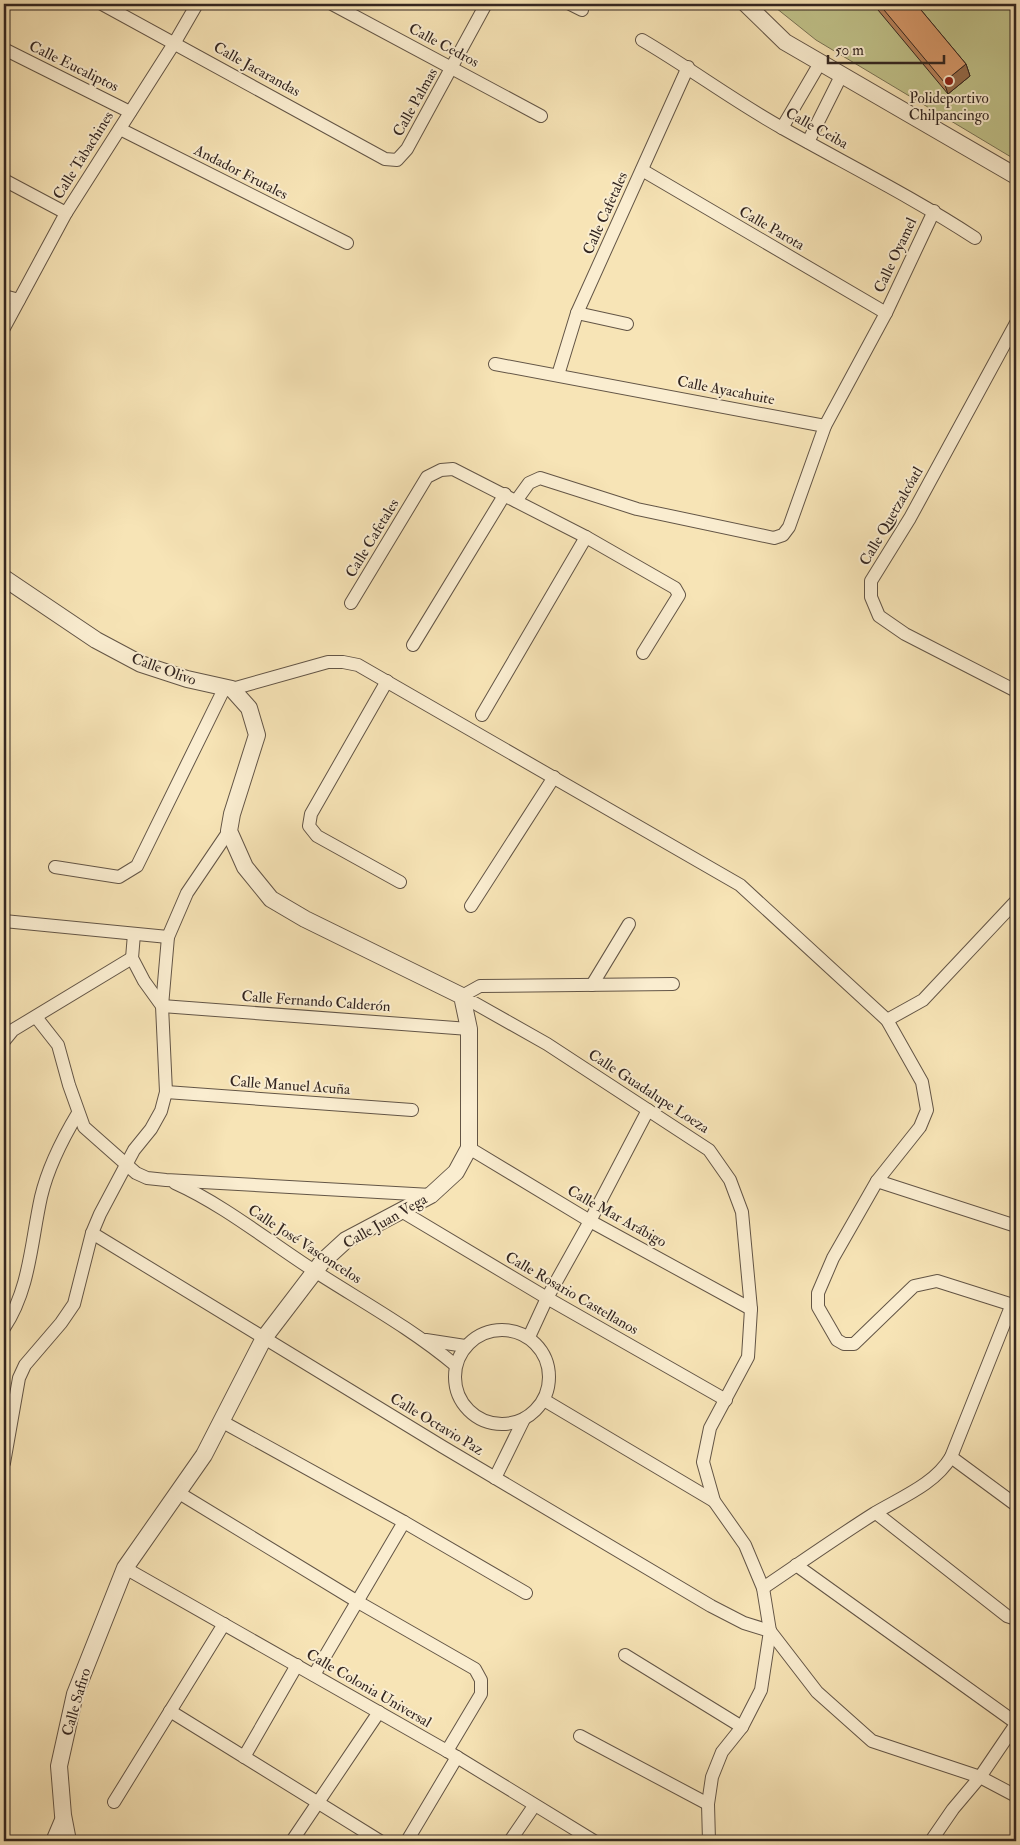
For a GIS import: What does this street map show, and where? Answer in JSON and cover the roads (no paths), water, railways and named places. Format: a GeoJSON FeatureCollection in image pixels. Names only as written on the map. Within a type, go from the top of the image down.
{"type":"FeatureCollection","features":[{"type":"Feature","properties":{"kind":"street","name":"Calle Jacarandas"},"geometry":{"type":"LineString","coordinates":[[102,4],[175,42],[384,159],[397,160]]}},
{"type":"Feature","properties":{"kind":"street","name":"Calle Tabachines"},"geometry":{"type":"LineString","coordinates":[[4,328],[66,213],[175,42],[197,4]]}},
{"type":"Feature","properties":{"kind":"street","name":"Calle Cedros"},"geometry":{"type":"LineString","coordinates":[[332,4],[541,116]]}},
{"type":"Feature","properties":{"kind":"street","name":"Calle Palmas"},"geometry":{"type":"LineString","coordinates":[[397,160],[407,149],[486,4]]}},
{"type":"Feature","properties":{"kind":"street"},"geometry":{"type":"LineString","coordinates":[[570,4],[582,10]]}},
{"type":"Feature","properties":{"kind":"street"},"geometry":{"type":"LineString","coordinates":[[746,4],[785,42],[1016,176]]}},
{"type":"Feature","properties":{"kind":"street","name":"Calle Ceiba"},"geometry":{"type":"LineString","coordinates":[[642,40],[688,67],[782,128],[934,211],[975,238]]}},
{"type":"Feature","properties":{"kind":"street","name":"Calle Eucaliptos"},"geometry":{"type":"LineString","coordinates":[[4,49],[130,112]]}},
{"type":"Feature","properties":{"kind":"street"},"geometry":{"type":"LineString","coordinates":[[782,128],[820,63]]}},
{"type":"Feature","properties":{"kind":"street","name":"Calle Cafetales"},"geometry":{"type":"LineString","coordinates":[[558,375],[577,313],[688,67]]}},
{"type":"Feature","properties":{"kind":"street"},"geometry":{"type":"LineString","coordinates":[[808,142],[842,76]]}},
{"type":"Feature","properties":{"kind":"street","name":"Andador Frutales"},"geometry":{"type":"LineString","coordinates":[[120,129],[347,243]]}},
{"type":"Feature","properties":{"kind":"street","name":"Calle Parota"},"geometry":{"type":"LineString","coordinates":[[642,170],[886,314]]}},
{"type":"Feature","properties":{"kind":"street"},"geometry":{"type":"LineString","coordinates":[[4,180],[66,213]]}},
{"type":"Feature","properties":{"kind":"street","name":"Calle Oyamel"},"geometry":{"type":"LineString","coordinates":[[886,314],[934,211]]}},
{"type":"Feature","properties":{"kind":"street"},"geometry":{"type":"LineString","coordinates":[[4,296],[18,300]]}},
{"type":"Feature","properties":{"kind":"street"},"geometry":{"type":"LineString","coordinates":[[577,313],[627,324]]}},
{"type":"Feature","properties":{"kind":"street"},"geometry":{"type":"LineString","coordinates":[[413,645],[510,498],[528,483],[540,478],[637,509],[774,538],[783,535],[789,528],[825,426],[886,314]]}},
{"type":"Feature","properties":{"kind":"street","name":"Calle Quetzalcóatl"},"geometry":{"type":"LineString","coordinates":[[1016,324],[910,518],[872,581],[870,597],[879,616],[905,634],[1016,691]]}},
{"type":"Feature","properties":{"kind":"street","name":"Calle Ayacahuite"},"geometry":{"type":"LineString","coordinates":[[495,364],[825,426]]}},
{"type":"Feature","properties":{"kind":"street","name":"Calle Cafetales"},"geometry":{"type":"LineString","coordinates":[[351,604],[428,477],[441,470],[453,469],[510,498]]}},
{"type":"Feature","properties":{"kind":"street"},"geometry":{"type":"LineString","coordinates":[[510,498],[586,537],[678,591],[679,595],[643,653]]}},
{"type":"Feature","properties":{"kind":"street"},"geometry":{"type":"LineString","coordinates":[[482,715],[586,537]]}},
{"type":"Feature","properties":{"kind":"street","name":"Calle Olivo"},"geometry":{"type":"LineString","coordinates":[[4,578],[96,640],[141,664],[228,689]]}},
{"type":"Feature","properties":{"kind":"street"},"geometry":{"type":"LineString","coordinates":[[55,868],[119,877],[137,866],[228,689],[328,662],[343,662],[358,665],[387,681],[740,885],[887,1020],[922,1082],[927,1110],[920,1127],[877,1181],[833,1258],[818,1293],[818,1307],[838,1340],[844,1344],[854,1344],[914,1286],[937,1281],[1014,1305],[945,1468],[913,1492],[876,1513],[763,1588]]}},
{"type":"Feature","properties":{"kind":"street"},"geometry":{"type":"LineString","coordinates":[[387,681],[311,814],[310,826],[317,836],[400,882]]}},
{"type":"Feature","properties":{"kind":"street"},"geometry":{"type":"LineString","coordinates":[[4,1463],[19,1378],[25,1365],[61,1323],[74,1304],[92,1233],[134,1150],[162,1111],[166,1092],[162,1006],[168,937],[187,893],[229,831],[232,814],[257,734],[249,708],[228,689]]}},
{"type":"Feature","properties":{"kind":"street"},"geometry":{"type":"LineString","coordinates":[[470,906],[554,778]]}},
{"type":"Feature","properties":{"kind":"street"},"geometry":{"type":"LineString","coordinates":[[229,831],[245,867],[271,899],[305,918],[462,996],[480,986],[673,984]]}},
{"type":"Feature","properties":{"kind":"street"},"geometry":{"type":"LineString","coordinates":[[887,1020],[923,1000],[1016,901]]}},
{"type":"Feature","properties":{"kind":"street"},"geometry":{"type":"LineString","coordinates":[[5,924],[168,937]]}},
{"type":"Feature","properties":{"kind":"street"},"geometry":{"type":"LineString","coordinates":[[592,985],[629,924]]}},
{"type":"Feature","properties":{"kind":"street"},"geometry":{"type":"LineString","coordinates":[[134,934],[132,958],[144,981],[162,1006]]}},
{"type":"Feature","properties":{"kind":"street"},"geometry":{"type":"LineString","coordinates":[[4,1041],[13,1030],[132,958]]}},
{"type":"Feature","properties":{"kind":"street","name":"Calle Juan Vega"},"geometry":{"type":"LineString","coordinates":[[125,1568],[179,1493],[204,1454],[264,1338],[322,1262],[346,1240],[403,1212],[431,1195],[456,1172],[469,1148],[469,1029],[462,996]]}},
{"type":"Feature","properties":{"kind":"street","name":"Calle Guadalupe Loeza"},"geometry":{"type":"LineString","coordinates":[[462,996],[547,1044],[709,1150],[730,1180],[742,1212],[751,1309],[748,1357],[710,1428],[703,1462],[714,1501],[745,1545],[763,1588],[770,1631]]}},
{"type":"Feature","properties":{"kind":"street","name":"Calle Fernando Calderón"},"geometry":{"type":"LineString","coordinates":[[162,1006],[469,1029]]}},
{"type":"Feature","properties":{"kind":"street"},"geometry":{"type":"LineString","coordinates":[[36,1016],[58,1046],[84,1127],[126,1166],[147,1178],[431,1195]]}},
{"type":"Feature","properties":{"kind":"street","name":"Calle Manuel Acuña"},"geometry":{"type":"LineString","coordinates":[[166,1092],[412,1110]]}},
{"type":"Feature","properties":{"kind":"street"},"geometry":{"type":"LineString","coordinates":[[529,1337],[547,1298],[648,1110]]}},
{"type":"Feature","properties":{"kind":"street"},"geometry":{"type":"LineString","coordinates":[[4,1328],[16,1310],[30,1265],[42,1195],[64,1136],[78,1113]]}},
{"type":"Feature","properties":{"kind":"street","name":"Calle Mar Arábigo"},"geometry":{"type":"LineString","coordinates":[[469,1148],[590,1221],[751,1309]]}},
{"type":"Feature","properties":{"kind":"street","name":"Calle José Vasconcelos"},"geometry":{"type":"LineString","coordinates":[[166,1180],[208,1201],[425,1340],[455,1365]]}},
{"type":"Feature","properties":{"kind":"street"},"geometry":{"type":"LineString","coordinates":[[877,1181],[1016,1226]]}},
{"type":"Feature","properties":{"kind":"street","name":"Calle Rosario Castellanos"},"geometry":{"type":"LineString","coordinates":[[403,1212],[547,1298],[726,1400]]}},
{"type":"Feature","properties":{"kind":"street","name":"Calle Octavio Paz"},"geometry":{"type":"LineString","coordinates":[[92,1233],[711,1606],[744,1623],[770,1631]]}},
{"type":"Feature","properties":{"kind":"street"},"geometry":{"type":"LineString","coordinates":[[496,1478],[524,1419],[544,1400],[550,1378],[545,1355],[529,1337],[508,1329],[484,1332],[465,1346],[455,1365],[456,1393],[472,1415],[497,1425],[524,1419]]}},
{"type":"Feature","properties":{"kind":"street","name":"Calle José Vasconcelos"},"geometry":{"type":"LineString","coordinates":[[425,1340],[465,1346]]}},
{"type":"Feature","properties":{"kind":"street"},"geometry":{"type":"LineString","coordinates":[[544,1400],[714,1501]]}},
{"type":"Feature","properties":{"kind":"street"},"geometry":{"type":"LineString","coordinates":[[221,1421],[404,1522],[526,1593]]}},
{"type":"Feature","properties":{"kind":"street"},"geometry":{"type":"LineString","coordinates":[[951,1457],[1016,1505]]}},
{"type":"Feature","properties":{"kind":"street"},"geometry":{"type":"LineString","coordinates":[[179,1493],[358,1602],[475,1669],[481,1680],[481,1694],[407,1841]]}},
{"type":"Feature","properties":{"kind":"street"},"geometry":{"type":"LineString","coordinates":[[876,1513],[1007,1616],[1016,1619]]}},
{"type":"Feature","properties":{"kind":"street"},"geometry":{"type":"LineString","coordinates":[[314,1676],[404,1522]]}},
{"type":"Feature","properties":{"kind":"street"},"geometry":{"type":"LineString","coordinates":[[796,1565],[1016,1723],[980,1777],[953,1809],[931,1841]]}},
{"type":"Feature","properties":{"kind":"street","name":"Calle Colonia Universal"},"geometry":{"type":"LineString","coordinates":[[125,1568],[380,1712],[594,1841]]}},
{"type":"Feature","properties":{"kind":"street","name":"Calle Safiro"},"geometry":{"type":"LineString","coordinates":[[68,1841],[63,1814],[59,1766],[76,1694],[125,1568]]}},
{"type":"Feature","properties":{"kind":"street"},"geometry":{"type":"LineString","coordinates":[[114,1802],[224,1624]]}},
{"type":"Feature","properties":{"kind":"street"},"geometry":{"type":"LineString","coordinates":[[709,1841],[708,1804],[712,1778],[722,1752],[742,1727],[761,1690],[770,1631]]}},
{"type":"Feature","properties":{"kind":"street"},"geometry":{"type":"LineString","coordinates":[[770,1631],[817,1692],[872,1741],[980,1777],[1016,1796]]}},
{"type":"Feature","properties":{"kind":"street"},"geometry":{"type":"LineString","coordinates":[[625,1655],[742,1727]]}},
{"type":"Feature","properties":{"kind":"street"},"geometry":{"type":"LineString","coordinates":[[244,1757],[296,1665]]}},
{"type":"Feature","properties":{"kind":"street"},"geometry":{"type":"LineString","coordinates":[[170,1711],[380,1841]]}},
{"type":"Feature","properties":{"kind":"street"},"geometry":{"type":"LineString","coordinates":[[292,1841],[380,1712]]}},
{"type":"Feature","properties":{"kind":"street"},"geometry":{"type":"LineString","coordinates":[[580,1736],[708,1804]]}},
{"type":"Feature","properties":{"kind":"street"},"geometry":{"type":"LineString","coordinates":[[510,1841],[534,1806]]}},
{"type":"Feature","properties":{"kind":"street"},"geometry":{"type":"LineString","coordinates":[[52,1841],[63,1814]]}},
{"type":"Feature","properties":{"kind":"place","name":"Polideportivo Chilpancingo"},"geometry":{"type":"Point","coordinates":[949,81]}}]}
